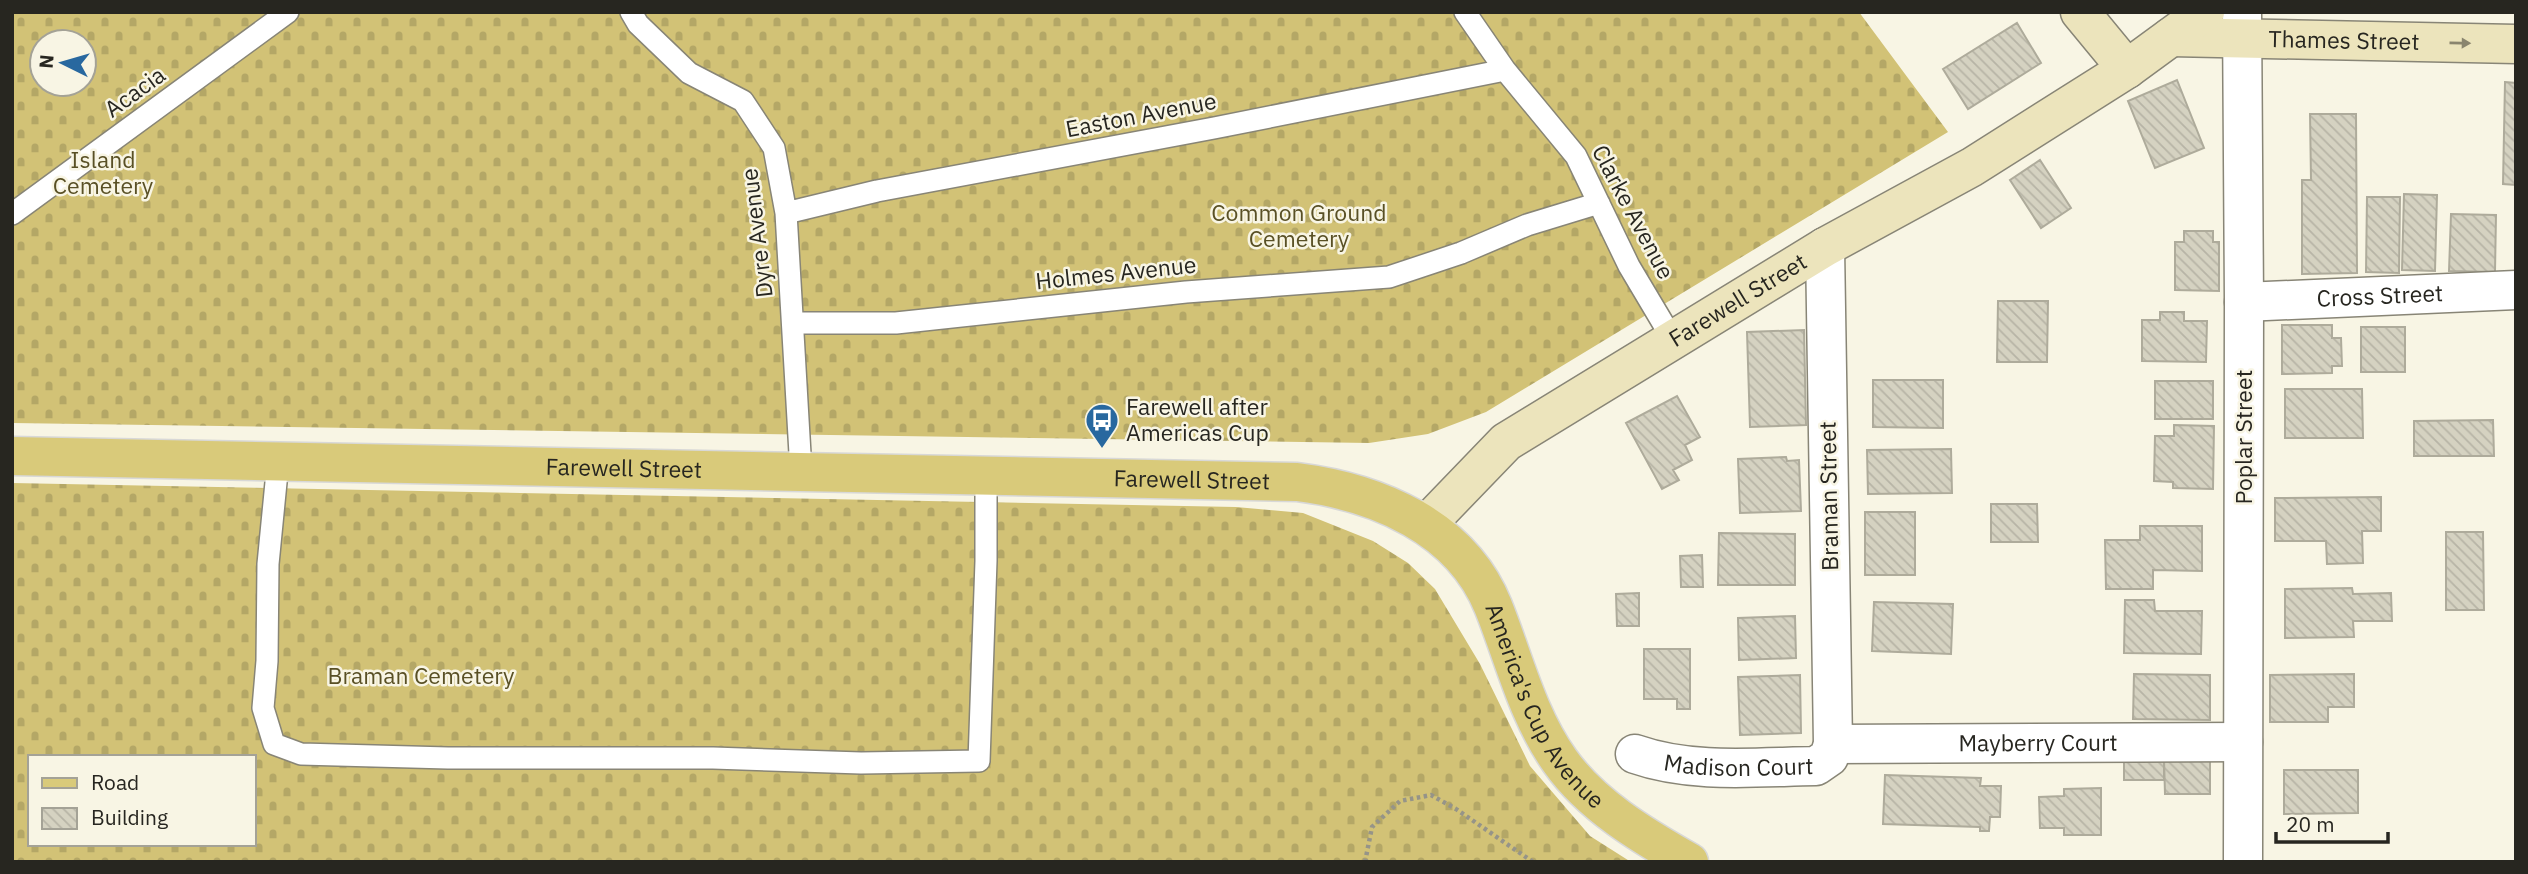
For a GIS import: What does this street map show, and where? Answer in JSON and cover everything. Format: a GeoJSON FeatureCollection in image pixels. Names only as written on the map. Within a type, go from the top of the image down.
{"type":"FeatureCollection","features":[{"type":"Feature","properties":{"kind":"main road"},"geometry":{"type":"LineString","coordinates":[[2080,12],[2127,69]]}},
{"type":"Feature","properties":{"kind":"main road","name":"Farewell Street"},"geometry":{"type":"LineString","coordinates":[[12,456],[1297,482],[1332,486],[1358,494],[1399,510],[1426,525],[1506,442],[1825,247],[1972,167],[2127,69],[2205,12]]}},
{"type":"Feature","properties":{"kind":"main road","name":"Thames Street"},"geometry":{"type":"LineString","coordinates":[[2171,37],[2242,25],[2516,44]]}},
{"type":"Feature","properties":{"kind":"main road","name":"America's Cup Avenue"},"geometry":{"type":"LineString","coordinates":[[1426,525],[1455,548],[1476,572],[1492,604],[1531,708],[1561,762],[1603,806],[1645,837],[1689,862]]}},
{"type":"Feature","properties":{"kind":"street","name":"Poplar Street"},"geometry":{"type":"LineString","coordinates":[[2242,25],[2245,302],[2243,862]]}},
{"type":"Feature","properties":{"kind":"street","name":"Braman Street"},"geometry":{"type":"LineString","coordinates":[[1825,247],[1833,744]]}},
{"type":"Feature","properties":{"kind":"street","name":"Cross Street"},"geometry":{"type":"LineString","coordinates":[[2245,302],[2516,290]]}},
{"type":"Feature","properties":{"kind":"street","name":"Mayberry Court"},"geometry":{"type":"LineString","coordinates":[[1833,744],[2243,742]]}},
{"type":"Feature","properties":{"kind":"street","name":"Madison Court"},"geometry":{"type":"LineString","coordinates":[[1635,754],[1659,762],[1694,767],[1816,766],[1829,757],[1833,744]]}},
{"type":"Feature","properties":{"kind":"lane","name":"Acacia"},"geometry":{"type":"LineString","coordinates":[[12,214],[265,19],[288,12]]}},
{"type":"Feature","properties":{"kind":"lane","name":"Dyre Avenue"},"geometry":{"type":"LineString","coordinates":[[631,12],[638,24],[689,74],[743,101],[774,148],[786,213],[801,471]]}},
{"type":"Feature","properties":{"kind":"lane","name":"Clarke Avenue"},"geometry":{"type":"LineString","coordinates":[[1465,12],[1505,69],[1576,156],[1629,266],[1673,340]]}},
{"type":"Feature","properties":{"kind":"lane","name":"Easton Avenue"},"geometry":{"type":"LineString","coordinates":[[786,213],[877,191],[1214,128],[1505,69]]}},
{"type":"Feature","properties":{"kind":"lane","name":"Holmes Avenue"},"geometry":{"type":"LineString","coordinates":[[793,323],[896,323],[1186,292],[1389,277],[1461,253],[1527,225],[1599,203]]}},
{"type":"Feature","properties":{"kind":"lane"},"geometry":{"type":"LineString","coordinates":[[278,462],[268,564],[267,661],[263,708],[274,744],[301,754],[448,758],[713,758],[862,763],[979,761],[986,561],[986,475]]}},
{"type":"Feature","properties":{"kind":"path"},"geometry":{"type":"LineString","coordinates":[[1365,862],[1372,827],[1400,802],[1431,795],[1533,862]]}},
{"type":"Feature","properties":{"kind":"green space","name":"Common Ground Cemetery"},"geometry":{"type":"Polygon","coordinates":[[[12,12],[1859,12],[1948,132],[1486,412],[1428,434],[1369,443],[12,423],[12,12]]]}},
{"type":"Feature","properties":{"kind":"green space","name":"Braman Cemetery"},"geometry":{"type":"Polygon","coordinates":[[[12,483],[1236,507],[1303,513],[1373,541],[1408,563],[1435,589],[1480,664],[1530,766],[1590,836],[1631,862],[12,862],[12,483]]]}},
{"type":"Feature","properties":{"kind":"building"},"geometry":{"type":"Polygon","coordinates":[[[2017,23],[2041,63],[1968,109],[1943,69],[2017,23]]]}},
{"type":"Feature","properties":{"kind":"building"},"geometry":{"type":"Polygon","coordinates":[[[2177,80],[2204,148],[2155,168],[2128,101],[2177,80]]]}},
{"type":"Feature","properties":{"kind":"building"},"geometry":{"type":"Polygon","coordinates":[[[2505,82],[2516,83],[2516,185],[2503,184],[2505,82]]]}},
{"type":"Feature","properties":{"kind":"building"},"geometry":{"type":"Polygon","coordinates":[[[2310,114],[2356,114],[2357,273],[2302,274],[2302,180],[2311,180],[2310,114]]]}},
{"type":"Feature","properties":{"kind":"building"},"geometry":{"type":"Polygon","coordinates":[[[2040,160],[2071,208],[2041,228],[2010,180],[2040,160]]]}},
{"type":"Feature","properties":{"kind":"building"},"geometry":{"type":"Polygon","coordinates":[[[2404,194],[2437,195],[2435,271],[2402,270],[2404,194]]]}},
{"type":"Feature","properties":{"kind":"building"},"geometry":{"type":"Polygon","coordinates":[[[2367,197],[2400,197],[2399,273],[2366,272],[2367,197]]]}},
{"type":"Feature","properties":{"kind":"building"},"geometry":{"type":"Polygon","coordinates":[[[2451,214],[2496,215],[2495,272],[2449,271],[2451,214]]]}},
{"type":"Feature","properties":{"kind":"building"},"geometry":{"type":"Polygon","coordinates":[[[2184,231],[2213,231],[2213,242],[2219,242],[2219,291],[2175,290],[2175,242],[2184,242],[2184,231]]]}},
{"type":"Feature","properties":{"kind":"building"},"geometry":{"type":"Polygon","coordinates":[[[1998,301],[2048,301],[2047,362],[1997,362],[1998,301]]]}},
{"type":"Feature","properties":{"kind":"building"},"geometry":{"type":"Polygon","coordinates":[[[2160,312],[2184,312],[2184,321],[2207,321],[2206,362],[2142,361],[2142,320],[2160,320],[2160,312]]]}},
{"type":"Feature","properties":{"kind":"building"},"geometry":{"type":"Polygon","coordinates":[[[2282,325],[2332,325],[2332,338],[2341,338],[2342,366],[2332,366],[2332,373],[2282,374],[2282,325]]]}},
{"type":"Feature","properties":{"kind":"building"},"geometry":{"type":"Polygon","coordinates":[[[2361,327],[2405,327],[2405,372],[2361,372],[2361,327]]]}},
{"type":"Feature","properties":{"kind":"building"},"geometry":{"type":"Polygon","coordinates":[[[1804,330],[1806,425],[1750,427],[1747,332],[1804,330]]]}},
{"type":"Feature","properties":{"kind":"building"},"geometry":{"type":"Polygon","coordinates":[[[1873,380],[1943,380],[1943,428],[1873,427],[1873,380]]]}},
{"type":"Feature","properties":{"kind":"building"},"geometry":{"type":"Polygon","coordinates":[[[2155,381],[2213,381],[2213,419],[2155,419],[2155,381]]]}},
{"type":"Feature","properties":{"kind":"building"},"geometry":{"type":"Polygon","coordinates":[[[2285,389],[2362,389],[2363,438],[2285,438],[2285,389]]]}},
{"type":"Feature","properties":{"kind":"building"},"geometry":{"type":"Polygon","coordinates":[[[1677,396],[1700,437],[1685,445],[1692,460],[1673,470],[1679,480],[1662,489],[1626,423],[1677,396]]]}},
{"type":"Feature","properties":{"kind":"building"},"geometry":{"type":"Polygon","coordinates":[[[2493,420],[2494,456],[2414,456],[2414,421],[2493,420]]]}},
{"type":"Feature","properties":{"kind":"building"},"geometry":{"type":"Polygon","coordinates":[[[2174,425],[2214,426],[2213,489],[2173,488],[2173,482],[2154,481],[2155,436],[2174,436],[2174,425]]]}},
{"type":"Feature","properties":{"kind":"building"},"geometry":{"type":"Polygon","coordinates":[[[1951,449],[1952,493],[1868,494],[1867,450],[1951,449]]]}},
{"type":"Feature","properties":{"kind":"building"},"geometry":{"type":"Polygon","coordinates":[[[1786,457],[1787,461],[1799,460],[1801,511],[1740,513],[1738,459],[1786,457]]]}},
{"type":"Feature","properties":{"kind":"building"},"geometry":{"type":"Polygon","coordinates":[[[2381,497],[2381,531],[2362,531],[2363,563],[2327,564],[2326,541],[2275,541],[2275,498],[2381,497]]]}},
{"type":"Feature","properties":{"kind":"building"},"geometry":{"type":"Polygon","coordinates":[[[1991,504],[2037,504],[2038,542],[1991,542],[1991,504]]]}},
{"type":"Feature","properties":{"kind":"building"},"geometry":{"type":"Polygon","coordinates":[[[1865,512],[1915,512],[1915,575],[1865,575],[1865,512]]]}},
{"type":"Feature","properties":{"kind":"building"},"geometry":{"type":"Polygon","coordinates":[[[2140,526],[2202,526],[2202,571],[2153,570],[2153,589],[2106,589],[2105,540],[2140,540],[2140,526]]]}},
{"type":"Feature","properties":{"kind":"building"},"geometry":{"type":"Polygon","coordinates":[[[2446,532],[2483,532],[2484,610],[2446,610],[2446,532]]]}},
{"type":"Feature","properties":{"kind":"building"},"geometry":{"type":"Polygon","coordinates":[[[1719,533],[1795,534],[1795,585],[1718,585],[1719,533]]]}},
{"type":"Feature","properties":{"kind":"building"},"geometry":{"type":"Polygon","coordinates":[[[1702,555],[1703,587],[1681,587],[1680,556],[1702,555]]]}},
{"type":"Feature","properties":{"kind":"building"},"geometry":{"type":"Polygon","coordinates":[[[2352,588],[2353,594],[2391,593],[2392,621],[2353,621],[2354,637],[2285,638],[2285,589],[2352,588]]]}},
{"type":"Feature","properties":{"kind":"building"},"geometry":{"type":"Polygon","coordinates":[[[1639,593],[1639,626],[1617,626],[1616,594],[1639,593]]]}},
{"type":"Feature","properties":{"kind":"building"},"geometry":{"type":"Polygon","coordinates":[[[2125,600],[2154,600],[2155,611],[2202,611],[2201,654],[2124,653],[2125,600]]]}},
{"type":"Feature","properties":{"kind":"building"},"geometry":{"type":"Polygon","coordinates":[[[1874,602],[1953,604],[1951,654],[1872,651],[1874,602]]]}},
{"type":"Feature","properties":{"kind":"building"},"geometry":{"type":"Polygon","coordinates":[[[1795,616],[1796,658],[1739,660],[1738,618],[1795,616]]]}},
{"type":"Feature","properties":{"kind":"building"},"geometry":{"type":"Polygon","coordinates":[[[1644,649],[1690,649],[1690,709],[1677,709],[1677,699],[1644,699],[1644,649]]]}},
{"type":"Feature","properties":{"kind":"building"},"geometry":{"type":"Polygon","coordinates":[[[2134,674],[2210,675],[2210,720],[2133,719],[2134,674]]]}},
{"type":"Feature","properties":{"kind":"building"},"geometry":{"type":"Polygon","coordinates":[[[2354,674],[2354,707],[2328,707],[2328,722],[2270,722],[2270,675],[2354,674]]]}},
{"type":"Feature","properties":{"kind":"building"},"geometry":{"type":"Polygon","coordinates":[[[1800,675],[1801,733],[1740,735],[1738,677],[1800,675]]]}},
{"type":"Feature","properties":{"kind":"building"},"geometry":{"type":"Polygon","coordinates":[[[2210,758],[2210,794],[2165,794],[2164,759],[2210,758]]]}},
{"type":"Feature","properties":{"kind":"building"},"geometry":{"type":"Polygon","coordinates":[[[2124,759],[2164,759],[2164,780],[2124,780],[2124,759]]]}},
{"type":"Feature","properties":{"kind":"building"},"geometry":{"type":"Polygon","coordinates":[[[2284,770],[2358,770],[2358,813],[2284,814],[2284,770]]]}},
{"type":"Feature","properties":{"kind":"building"},"geometry":{"type":"Polygon","coordinates":[[[1885,775],[1981,778],[1980,786],[2001,786],[2000,817],[1990,817],[1989,831],[1980,831],[1980,827],[1883,824],[1885,775]]]}},
{"type":"Feature","properties":{"kind":"building"},"geometry":{"type":"Polygon","coordinates":[[[2101,788],[2101,835],[2064,835],[2064,828],[2040,828],[2039,797],[2064,796],[2064,789],[2101,788]]]}},
{"type":"Feature","properties":{"kind":"place","name":"Farewell after Americas Cup"},"geometry":{"type":"Point","coordinates":[1102,450]}},
{"type":"Feature","properties":{"kind":"park label","name":"Island Cemetery"},"geometry":{"type":"Point","coordinates":[103,173]}}]}
